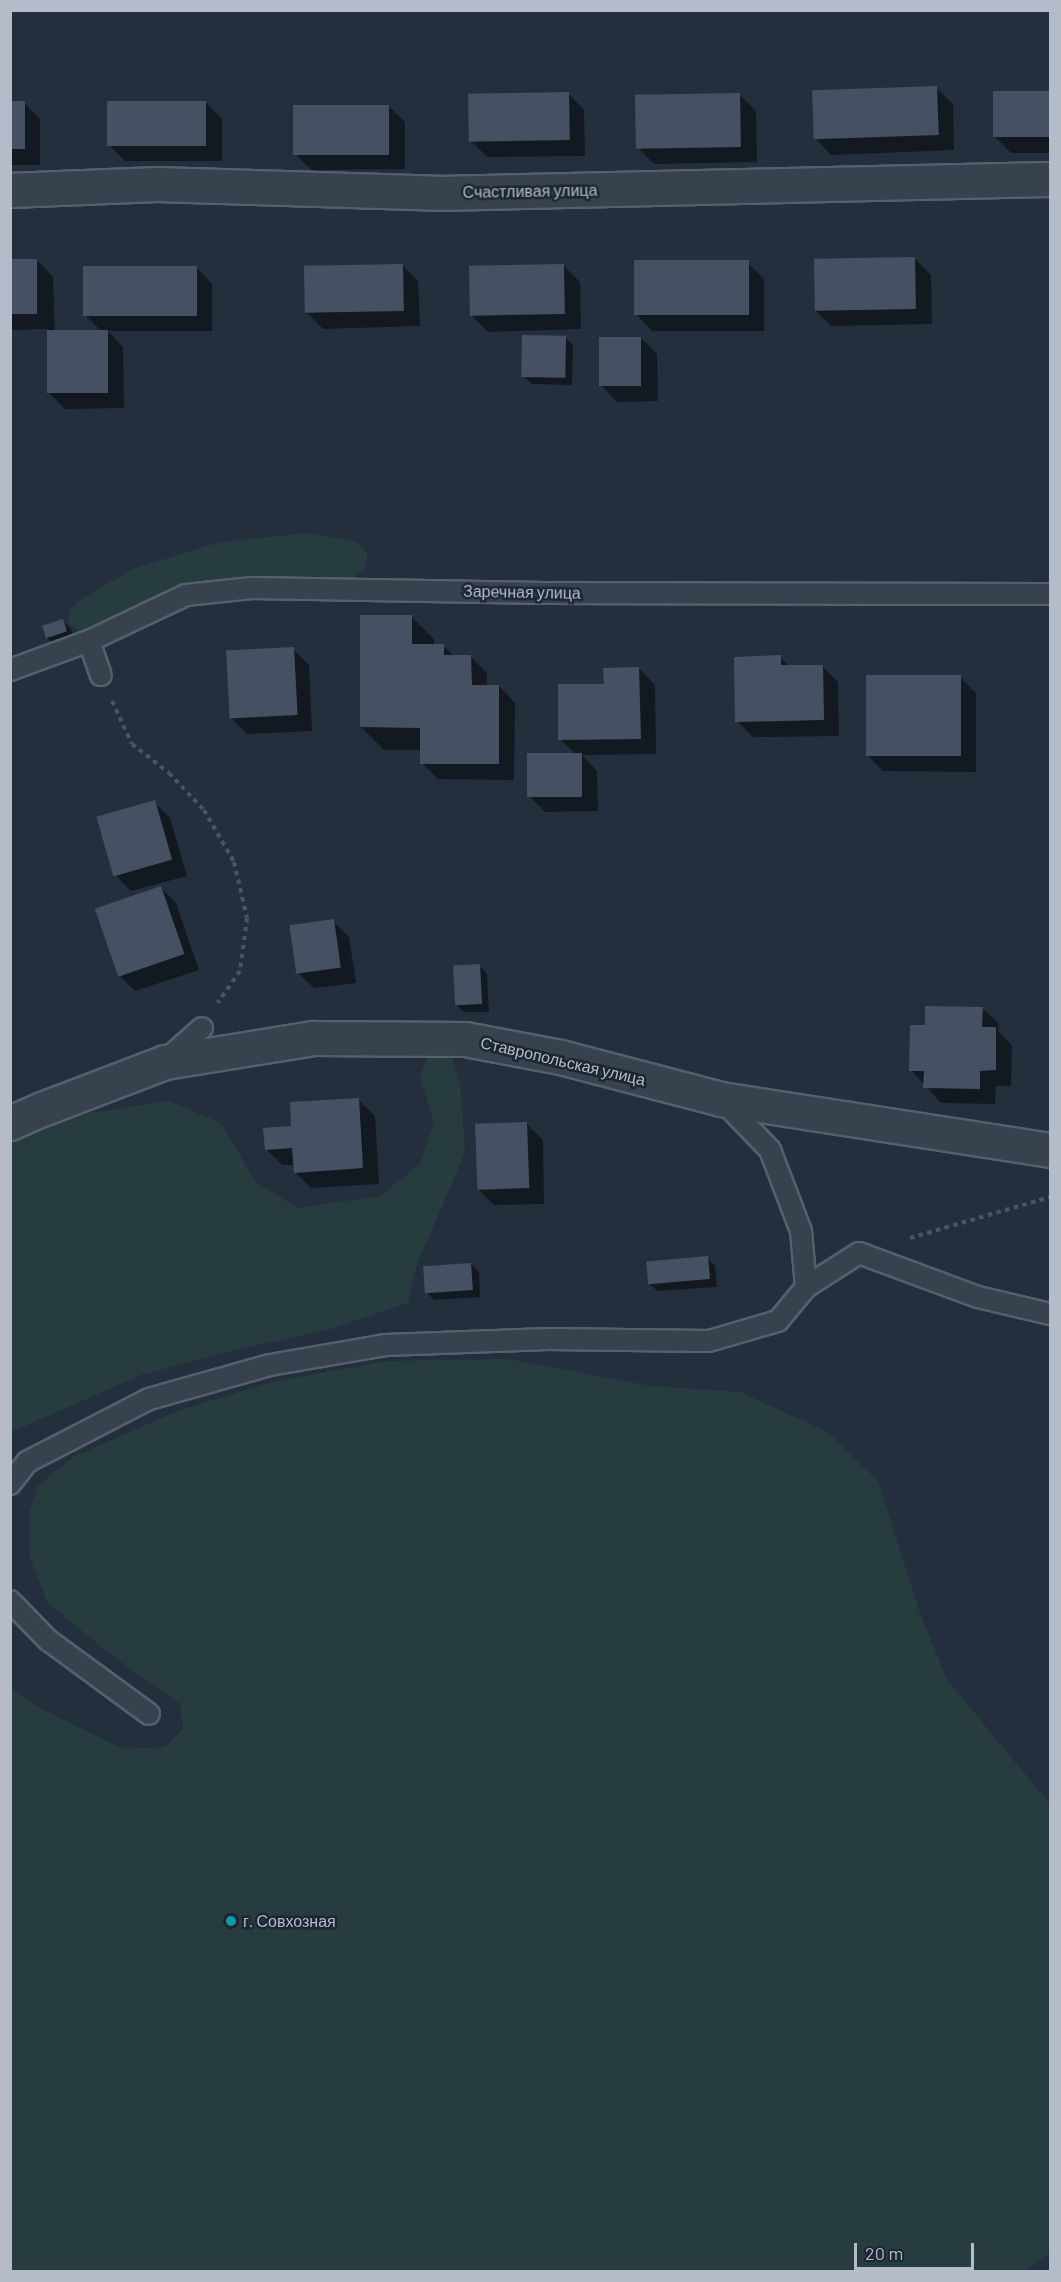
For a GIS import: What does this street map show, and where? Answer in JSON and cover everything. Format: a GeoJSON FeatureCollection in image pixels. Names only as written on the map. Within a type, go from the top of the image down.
{"type":"FeatureCollection","features":[{"type":"Feature","properties":{"kind":"street","name":"Счастливая улица"},"geometry":{"type":"LineString","coordinates":[[10,190],[157,184],[438,193],[1050,179]]}},
{"type":"Feature","properties":{"kind":"street","name":"Ставропольская улица"},"geometry":{"type":"LineString","coordinates":[[10,1123],[42,1108],[165,1062],[314,1038],[465,1040],[560,1057],[721,1099],[1050,1150]]}},
{"type":"Feature","properties":{"kind":"lane","name":"Заречная улица"},"geometry":{"type":"LineString","coordinates":[[10,670],[89,641],[186,595],[252,588],[543,593],[1050,594]]}},
{"type":"Feature","properties":{"kind":"lane"},"geometry":{"type":"LineString","coordinates":[[89,641],[101,675]]}},
{"type":"Feature","properties":{"kind":"lane"},"geometry":{"type":"LineString","coordinates":[[165,1062],[202,1028]]}},
{"type":"Feature","properties":{"kind":"lane"},"geometry":{"type":"LineString","coordinates":[[721,1099],[770,1150],[801,1231],[806,1287]]}},
{"type":"Feature","properties":{"kind":"lane"},"geometry":{"type":"LineString","coordinates":[[10,1484],[27,1462],[149,1399],[270,1365],[386,1345],[548,1340],[709,1341],[778,1321],[806,1287],[859,1253],[978,1297],[1050,1314]]}},
{"type":"Feature","properties":{"kind":"lane"},"geometry":{"type":"LineString","coordinates":[[10,1601],[48,1641],[149,1714]]}},
{"type":"Feature","properties":{"kind":"path"},"geometry":{"type":"LineString","coordinates":[[101,675],[132,744],[169,773],[204,810],[234,862],[247,918],[240,971],[202,1028]]}},
{"type":"Feature","properties":{"kind":"path"},"geometry":{"type":"LineString","coordinates":[[859,1253],[1050,1197]]}},
{"type":"Feature","properties":{"kind":"green space"},"geometry":{"type":"Polygon","coordinates":[[[309,533],[357,542],[367,554],[366,566],[355,577],[251,577],[187,583],[87,630],[79,631],[68,623],[70,609],[81,599],[133,569],[220,542],[309,533]]]}},
{"type":"Feature","properties":{"kind":"green space"},"geometry":{"type":"Polygon","coordinates":[[[438,1053],[452,1057],[461,1089],[465,1153],[417,1264],[408,1303],[331,1329],[243,1348],[141,1375],[11,1432],[11,1142],[87,1113],[169,1101],[221,1123],[255,1181],[297,1208],[380,1196],[420,1164],[434,1122],[420,1077],[427,1059],[438,1053]]]}},
{"type":"Feature","properties":{"kind":"green space"},"geometry":{"type":"Polygon","coordinates":[[[508,1359],[651,1386],[740,1392],[828,1432],[878,1481],[920,1613],[947,1680],[1050,1804],[1050,2253],[1023,2271],[11,2271],[11,1687],[34,1705],[123,1749],[165,1747],[183,1729],[180,1704],[110,1654],[47,1602],[30,1558],[30,1510],[38,1486],[73,1457],[180,1410],[273,1382],[386,1361],[508,1359]]]}},
{"type":"Feature","properties":{"kind":"building"},"geometry":{"type":"Polygon","coordinates":[[[937,86],[939,135],[814,139],[812,90],[937,86]]]}},
{"type":"Feature","properties":{"kind":"building"},"geometry":{"type":"Polygon","coordinates":[[[993,91],[1050,91],[1050,137],[993,137],[993,91]]]}},
{"type":"Feature","properties":{"kind":"building"},"geometry":{"type":"Polygon","coordinates":[[[569,92],[570,140],[469,142],[468,94],[569,92]]]}},
{"type":"Feature","properties":{"kind":"building"},"geometry":{"type":"Polygon","coordinates":[[[740,93],[741,147],[636,149],[635,95],[740,93]]]}},
{"type":"Feature","properties":{"kind":"building"},"geometry":{"type":"Polygon","coordinates":[[[10,101],[25,101],[25,149],[10,149],[10,101]]]}},
{"type":"Feature","properties":{"kind":"building"},"geometry":{"type":"Polygon","coordinates":[[[107,101],[206,101],[206,146],[107,146],[107,101]]]}},
{"type":"Feature","properties":{"kind":"building"},"geometry":{"type":"Polygon","coordinates":[[[293,105],[389,105],[389,155],[293,155],[293,105]]]}},
{"type":"Feature","properties":{"kind":"building"},"geometry":{"type":"Polygon","coordinates":[[[915,257],[916,309],[815,311],[814,259],[915,257]]]}},
{"type":"Feature","properties":{"kind":"building"},"geometry":{"type":"Polygon","coordinates":[[[10,259],[37,259],[37,314],[10,314],[10,259]]]}},
{"type":"Feature","properties":{"kind":"building"},"geometry":{"type":"Polygon","coordinates":[[[634,260],[749,260],[749,315],[634,315],[634,260]]]}},
{"type":"Feature","properties":{"kind":"building"},"geometry":{"type":"Polygon","coordinates":[[[403,264],[404,311],[305,313],[304,266],[403,264]]]}},
{"type":"Feature","properties":{"kind":"building"},"geometry":{"type":"Polygon","coordinates":[[[564,264],[565,314],[470,316],[469,266],[564,264]]]}},
{"type":"Feature","properties":{"kind":"building"},"geometry":{"type":"Polygon","coordinates":[[[83,266],[197,266],[197,316],[83,316],[83,266]]]}},
{"type":"Feature","properties":{"kind":"building"},"geometry":{"type":"Polygon","coordinates":[[[47,330],[108,330],[108,393],[47,393],[47,330]]]}},
{"type":"Feature","properties":{"kind":"building"},"geometry":{"type":"Polygon","coordinates":[[[522,335],[566,336],[565,378],[521,377],[522,335]]]}},
{"type":"Feature","properties":{"kind":"building"},"geometry":{"type":"Polygon","coordinates":[[[599,337],[641,337],[641,386],[599,386],[599,337]]]}},
{"type":"Feature","properties":{"kind":"building"},"geometry":{"type":"Polygon","coordinates":[[[360,615],[412,615],[412,644],[444,644],[444,655],[471,655],[472,685],[499,685],[499,764],[420,764],[420,728],[360,727],[360,615]]]}},
{"type":"Feature","properties":{"kind":"building"},"geometry":{"type":"Polygon","coordinates":[[[63,619],[67,631],[46,638],[42,626],[63,619]]]}},
{"type":"Feature","properties":{"kind":"building"},"geometry":{"type":"Polygon","coordinates":[[[294,647],[298,715],[230,718],[226,651],[294,647]]]}},
{"type":"Feature","properties":{"kind":"building"},"geometry":{"type":"Polygon","coordinates":[[[781,655],[781,665],[823,665],[824,720],[735,722],[734,657],[781,655]]]}},
{"type":"Feature","properties":{"kind":"building"},"geometry":{"type":"Polygon","coordinates":[[[639,667],[641,739],[558,740],[558,684],[604,684],[603,668],[639,667]]]}},
{"type":"Feature","properties":{"kind":"building"},"geometry":{"type":"Polygon","coordinates":[[[866,675],[961,675],[961,756],[866,756],[866,675]]]}},
{"type":"Feature","properties":{"kind":"building"},"geometry":{"type":"Polygon","coordinates":[[[527,753],[582,753],[582,797],[527,797],[527,753]]]}},
{"type":"Feature","properties":{"kind":"building"},"geometry":{"type":"Polygon","coordinates":[[[155,800],[172,860],[113,876],[96,817],[155,800]]]}},
{"type":"Feature","properties":{"kind":"building"},"geometry":{"type":"Polygon","coordinates":[[[161,886],[184,954],[118,977],[95,909],[161,886]]]}},
{"type":"Feature","properties":{"kind":"building"},"geometry":{"type":"Polygon","coordinates":[[[334,919],[341,968],[296,974],[289,925],[334,919]]]}},
{"type":"Feature","properties":{"kind":"building"},"geometry":{"type":"Polygon","coordinates":[[[480,964],[482,1004],[455,1005],[453,965],[480,964]]]}},
{"type":"Feature","properties":{"kind":"building"},"geometry":{"type":"Polygon","coordinates":[[[925,1006],[983,1007],[982,1027],[996,1027],[996,1070],[980,1071],[980,1089],[923,1088],[924,1071],[909,1071],[910,1025],[925,1025],[925,1006]]]}},
{"type":"Feature","properties":{"kind":"building"},"geometry":{"type":"Polygon","coordinates":[[[359,1098],[363,1168],[294,1173],[292,1148],[265,1150],[263,1128],[291,1126],[290,1102],[359,1098]]]}},
{"type":"Feature","properties":{"kind":"building"},"geometry":{"type":"Polygon","coordinates":[[[527,1122],[529,1188],[477,1190],[475,1124],[527,1122]]]}},
{"type":"Feature","properties":{"kind":"building"},"geometry":{"type":"Polygon","coordinates":[[[708,1256],[710,1279],[648,1284],[646,1261],[708,1256]]]}},
{"type":"Feature","properties":{"kind":"building"},"geometry":{"type":"Polygon","coordinates":[[[471,1263],[473,1290],[425,1293],[423,1266],[471,1263]]]}},
{"type":"Feature","properties":{"kind":"place","name":"г. Совхозная"},"geometry":{"type":"Point","coordinates":[231,1921]}}]}
